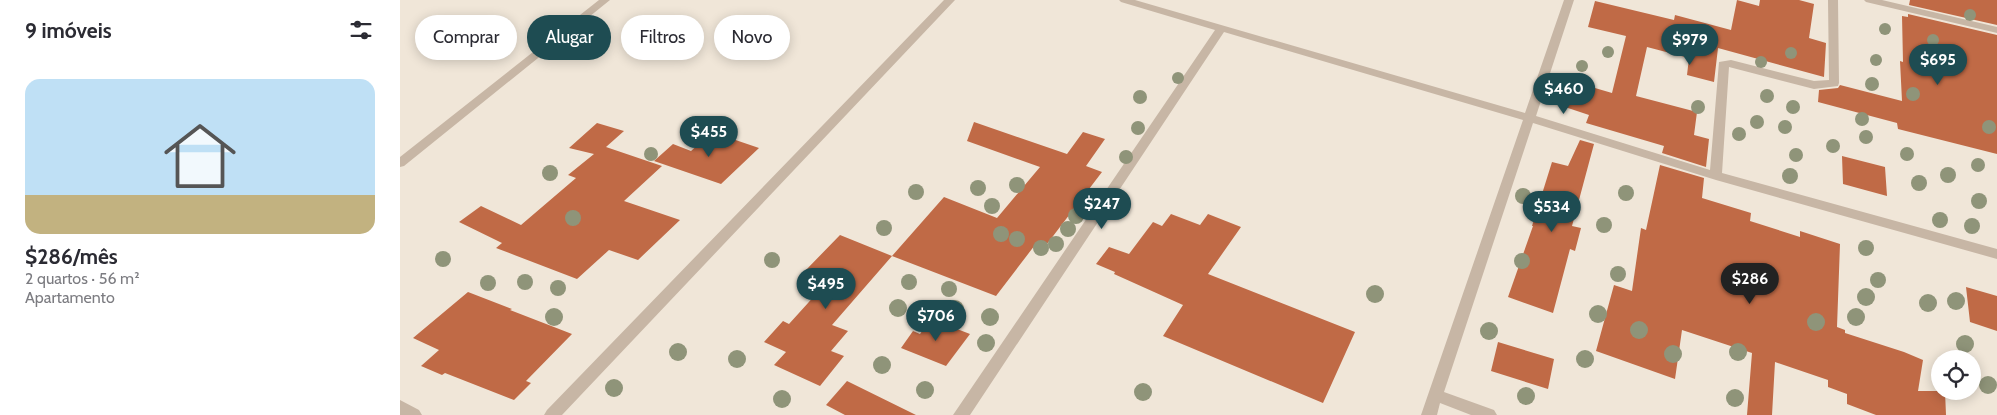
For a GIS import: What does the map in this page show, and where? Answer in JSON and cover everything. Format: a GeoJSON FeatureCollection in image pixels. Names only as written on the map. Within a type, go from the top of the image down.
{"type":"FeatureCollection","features":[{"type":"Feature","properties":{"kind":"street"},"geometry":{"type":"LineString","coordinates":[[400,163],[605,0]]}},
{"type":"Feature","properties":{"kind":"street"},"geometry":{"type":"LineString","coordinates":[[552,415],[950,0]]}},
{"type":"Feature","properties":{"kind":"street"},"geometry":{"type":"LineString","coordinates":[[1124,0],[1529,118],[1716,176],[1997,254]]}},
{"type":"Feature","properties":{"kind":"street"},"geometry":{"type":"LineString","coordinates":[[1428,415],[1569,0]]}},
{"type":"Feature","properties":{"kind":"street"},"geometry":{"type":"LineString","coordinates":[[1716,176],[1724,73],[1723,64],[1731,63],[1814,85],[1834,83],[1833,0]]}},
{"type":"Feature","properties":{"kind":"street"},"geometry":{"type":"LineString","coordinates":[[1869,0],[1997,30]]}},
{"type":"Feature","properties":{"kind":"street"},"geometry":{"type":"LineString","coordinates":[[961,415],[1221,29]]}},
{"type":"Feature","properties":{"kind":"street"},"geometry":{"type":"LineString","coordinates":[[1436,395],[1489,415]]}},
{"type":"Feature","properties":{"kind":"street"},"geometry":{"type":"LineString","coordinates":[[400,407],[414,415]]}},
{"type":"Feature","properties":{"kind":"building"},"geometry":{"type":"Polygon","coordinates":[[[1737,0],[1759,6],[1760,0],[1799,0],[1814,4],[1809,38],[1826,43],[1824,77],[1718,48],[1714,82],[1687,75],[1689,58],[1647,47],[1636,96],[1697,112],[1694,135],[1709,139],[1706,167],[1662,153],[1664,146],[1586,123],[1589,115],[1562,106],[1571,81],[1612,93],[1626,36],[1588,27],[1595,1],[1674,20],[1675,15],[1731,30],[1737,0]]]}},
{"type":"Feature","properties":{"kind":"building"},"geometry":{"type":"Polygon","coordinates":[[[1910,0],[1997,0],[1997,25],[1909,5],[1910,0]]]}},
{"type":"Feature","properties":{"kind":"building"},"geometry":{"type":"Polygon","coordinates":[[[1908,14],[1997,35],[1997,154],[1898,129],[1897,123],[1818,102],[1819,90],[1838,88],[1840,85],[1902,101],[1900,61],[1903,62],[1902,16],[1908,17],[1908,14]]]}},
{"type":"Feature","properties":{"kind":"building"},"geometry":{"type":"Polygon","coordinates":[[[974,122],[1067,154],[1083,132],[1105,139],[1086,166],[1102,172],[1047,244],[1038,241],[996,296],[892,256],[944,197],[997,218],[1040,167],[967,141],[974,122]]]}},
{"type":"Feature","properties":{"kind":"building"},"geometry":{"type":"Polygon","coordinates":[[[597,123],[624,131],[606,147],[662,166],[624,201],[680,220],[638,260],[609,250],[577,279],[496,248],[502,243],[459,222],[481,206],[521,225],[576,178],[568,175],[594,154],[569,148],[597,123]]]}},
{"type":"Feature","properties":{"kind":"building"},"geometry":{"type":"Polygon","coordinates":[[[712,132],[759,148],[721,184],[654,161],[673,144],[691,151],[712,132]]]}},
{"type":"Feature","properties":{"kind":"building"},"geometry":{"type":"Polygon","coordinates":[[[1580,140],[1594,144],[1572,226],[1581,228],[1575,251],[1570,249],[1553,313],[1508,297],[1533,226],[1552,162],[1568,166],[1580,140]]]}},
{"type":"Feature","properties":{"kind":"building"},"geometry":{"type":"Polygon","coordinates":[[[1842,156],[1885,167],[1887,196],[1843,184],[1842,156]]]}},
{"type":"Feature","properties":{"kind":"building"},"geometry":{"type":"Polygon","coordinates":[[[1660,165],[1704,178],[1702,198],[1751,213],[1750,221],[1800,237],[1800,231],[1840,244],[1837,327],[1845,330],[1845,333],[1923,360],[1918,391],[1931,391],[1931,400],[1945,400],[1946,415],[1876,415],[1847,404],[1847,394],[1828,387],[1828,380],[1775,362],[1772,415],[1747,415],[1752,353],[1682,330],[1675,379],[1596,351],[1614,285],[1632,291],[1641,228],[1646,230],[1660,165]]]}},
{"type":"Feature","properties":{"kind":"building"},"geometry":{"type":"Polygon","coordinates":[[[1171,214],[1200,225],[1208,214],[1241,227],[1208,274],[1355,332],[1323,403],[1163,336],[1183,305],[1096,264],[1109,247],[1129,254],[1153,222],[1162,226],[1171,214]]]}},
{"type":"Feature","properties":{"kind":"building"},"geometry":{"type":"Polygon","coordinates":[[[840,235],[892,256],[832,325],[848,331],[831,351],[844,356],[820,386],[774,365],[786,352],[764,342],[783,321],[789,324],[827,282],[804,272],[840,235]]]}},
{"type":"Feature","properties":{"kind":"building"},"geometry":{"type":"Polygon","coordinates":[[[1966,287],[1997,296],[1997,331],[1970,322],[1966,287]]]}},
{"type":"Feature","properties":{"kind":"building"},"geometry":{"type":"Polygon","coordinates":[[[468,292],[572,334],[526,381],[531,383],[514,400],[445,373],[442,375],[421,366],[439,350],[413,338],[468,292]]]}},
{"type":"Feature","properties":{"kind":"building"},"geometry":{"type":"Polygon","coordinates":[[[931,319],[970,334],[946,366],[901,348],[913,331],[920,334],[931,319]]]}},
{"type":"Feature","properties":{"kind":"building"},"geometry":{"type":"Polygon","coordinates":[[[1498,342],[1554,359],[1548,389],[1491,371],[1498,342]]]}},
{"type":"Feature","properties":{"kind":"building"},"geometry":{"type":"Polygon","coordinates":[[[847,381],[916,415],[845,415],[826,405],[847,381]]]}}]}
